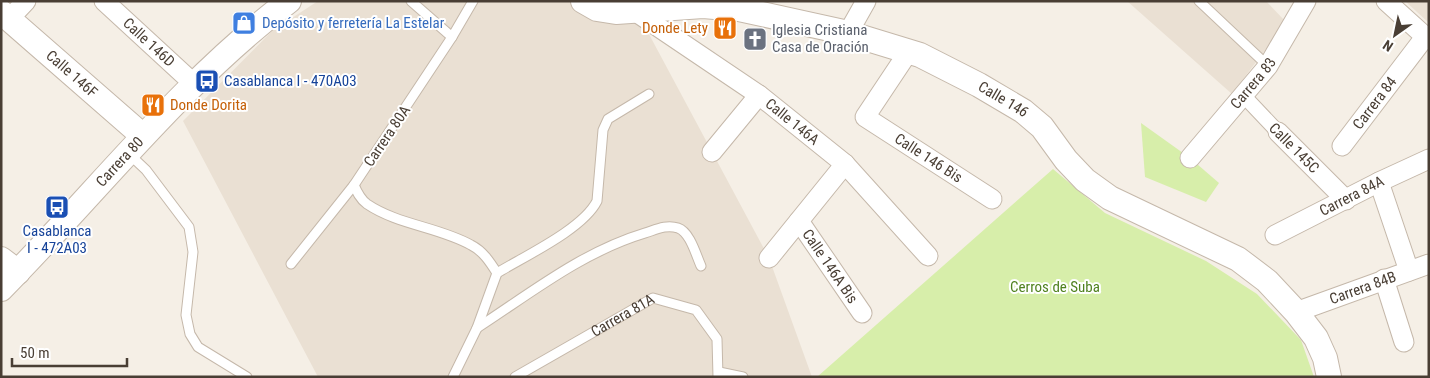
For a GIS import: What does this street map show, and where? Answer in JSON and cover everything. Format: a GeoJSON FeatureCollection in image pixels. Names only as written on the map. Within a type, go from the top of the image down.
{"type":"FeatureCollection","features":[{"type":"Feature","properties":{"kind":"street"},"geometry":{"type":"LineString","coordinates":[[5,15],[26,1]]}},
{"type":"Feature","properties":{"kind":"street","name":"Calle 146D"},"geometry":{"type":"LineString","coordinates":[[105,1],[193,84]]}},
{"type":"Feature","properties":{"kind":"street","name":"Carrera 80"},"geometry":{"type":"LineString","coordinates":[[1,289],[10,266],[230,48],[289,1]]}},
{"type":"Feature","properties":{"kind":"street","name":"Calle 146"},"geometry":{"type":"LineString","coordinates":[[583,1],[597,9],[616,12],[703,6],[740,9],[848,33],[909,51],[979,85],[1023,112],[1042,127],[1066,160],[1085,180],[1110,198],[1238,259],[1267,281],[1296,312],[1316,338],[1325,358],[1329,377]]}},
{"type":"Feature","properties":{"kind":"street"},"geometry":{"type":"LineString","coordinates":[[848,33],[866,1]]}},
{"type":"Feature","properties":{"kind":"street","name":"Carrera 83"},"geometry":{"type":"LineString","coordinates":[[1190,158],[1268,66],[1306,1]]}},
{"type":"Feature","properties":{"kind":"street"},"geometry":{"type":"LineString","coordinates":[[1386,1],[1427,39]]}},
{"type":"Feature","properties":{"kind":"street","name":"Calle 146A"},"geometry":{"type":"LineString","coordinates":[[636,12],[759,95],[845,164],[928,256]]}},
{"type":"Feature","properties":{"kind":"street","name":"Calle 146F"},"geometry":{"type":"LineString","coordinates":[[5,15],[135,144]]}},
{"type":"Feature","properties":{"kind":"street","name":"Carrera 84"},"geometry":{"type":"LineString","coordinates":[[1342,146],[1427,39]]}},
{"type":"Feature","properties":{"kind":"street","name":"Calle 146 Bis"},"geometry":{"type":"LineString","coordinates":[[909,51],[865,117],[992,199]]}},
{"type":"Feature","properties":{"kind":"street"},"geometry":{"type":"LineString","coordinates":[[712,152],[759,95]]}},
{"type":"Feature","properties":{"kind":"street","name":"Calle 145C"},"geometry":{"type":"LineString","coordinates":[[1243,95],[1346,200]]}},
{"type":"Feature","properties":{"kind":"street","name":"Carrera 84A"},"geometry":{"type":"LineString","coordinates":[[1275,235],[1379,182],[1429,159]]}},
{"type":"Feature","properties":{"kind":"street"},"geometry":{"type":"LineString","coordinates":[[769,258],[845,164]]}},
{"type":"Feature","properties":{"kind":"street"},"geometry":{"type":"LineString","coordinates":[[1379,182],[1409,271]]}},
{"type":"Feature","properties":{"kind":"street","name":"Calle 146A Bis"},"geometry":{"type":"LineString","coordinates":[[798,221],[862,313]]}},
{"type":"Feature","properties":{"kind":"street","name":"Carrera 84B"},"geometry":{"type":"LineString","coordinates":[[1296,312],[1429,264]]}},
{"type":"Feature","properties":{"kind":"street"},"geometry":{"type":"LineString","coordinates":[[1384,279],[1404,342]]}},
{"type":"Feature","properties":{"kind":"lane"},"geometry":{"type":"LineString","coordinates":[[411,1],[452,37]]}},
{"type":"Feature","properties":{"kind":"lane","name":"Carrera 80A"},"geometry":{"type":"LineString","coordinates":[[291,264],[354,185],[452,37],[473,1]]}},
{"type":"Feature","properties":{"kind":"lane"},"geometry":{"type":"LineString","coordinates":[[1198,1],[1268,66]]}},
{"type":"Feature","properties":{"kind":"lane"},"geometry":{"type":"LineString","coordinates":[[453,377],[477,328],[497,273],[592,212],[597,202],[603,130],[608,119],[649,94]]}},
{"type":"Feature","properties":{"kind":"lane"},"geometry":{"type":"LineString","coordinates":[[135,144],[146,170],[189,227],[193,252],[186,315],[190,334],[198,347],[247,377]]}},
{"type":"Feature","properties":{"kind":"lane"},"geometry":{"type":"LineString","coordinates":[[354,185],[358,195],[366,203],[382,212],[473,245],[486,256],[497,273]]}},
{"type":"Feature","properties":{"kind":"lane"},"geometry":{"type":"LineString","coordinates":[[477,328],[583,259],[614,243],[667,226],[679,228],[685,233],[702,266]]}},
{"type":"Feature","properties":{"kind":"lane","name":"Carrera 81A"},"geometry":{"type":"LineString","coordinates":[[515,377],[653,298],[696,310],[717,339],[719,374]]}},
{"type":"Feature","properties":{"kind":"lane"},"geometry":{"type":"LineString","coordinates":[[719,374],[743,377]]}},
{"type":"Feature","properties":{"kind":"shaded area"},"geometry":{"type":"Polygon","coordinates":[[[318,1],[571,1],[602,21],[643,23],[769,258],[812,377],[318,377],[183,121],[272,31],[318,1]]]}},
{"type":"Feature","properties":{"kind":"shaded area"},"geometry":{"type":"Polygon","coordinates":[[[1127,1],[1266,1],[1286,22],[1232,94],[1127,1]]]}},
{"type":"Feature","properties":{"kind":"shaded area"},"geometry":{"type":"Polygon","coordinates":[[[1405,1],[1429,1],[1429,23],[1405,1]]]}},
{"type":"Feature","properties":{"kind":"green space"},"geometry":{"type":"Polygon","coordinates":[[[1141,123],[1190,158],[1219,183],[1206,202],[1145,177],[1141,123]]]}},
{"type":"Feature","properties":{"kind":"green space","name":"Cerros de Suba"},"geometry":{"type":"Polygon","coordinates":[[[1053,169],[1105,213],[1206,261],[1257,294],[1301,340],[1314,377],[817,377],[1053,169]]]}},
{"type":"Feature","properties":{"kind":"place","name":"Depósito y ferretería La Estelar"},"geometry":{"type":"Point","coordinates":[244,23]}},
{"type":"Feature","properties":{"kind":"place","name":"Donde Lety"},"geometry":{"type":"Point","coordinates":[725,28]}},
{"type":"Feature","properties":{"kind":"place","name":"Iglesia Cristiana Casa de Oración"},"geometry":{"type":"Point","coordinates":[755,39]}},
{"type":"Feature","properties":{"kind":"place","name":"Casablanca I - 470A03"},"geometry":{"type":"Point","coordinates":[207,81]}},
{"type":"Feature","properties":{"kind":"place","name":"Donde Dorita"},"geometry":{"type":"Point","coordinates":[153,105]}},
{"type":"Feature","properties":{"kind":"place","name":"Casablanca I - 472A03"},"geometry":{"type":"Point","coordinates":[57,207]}}]}
